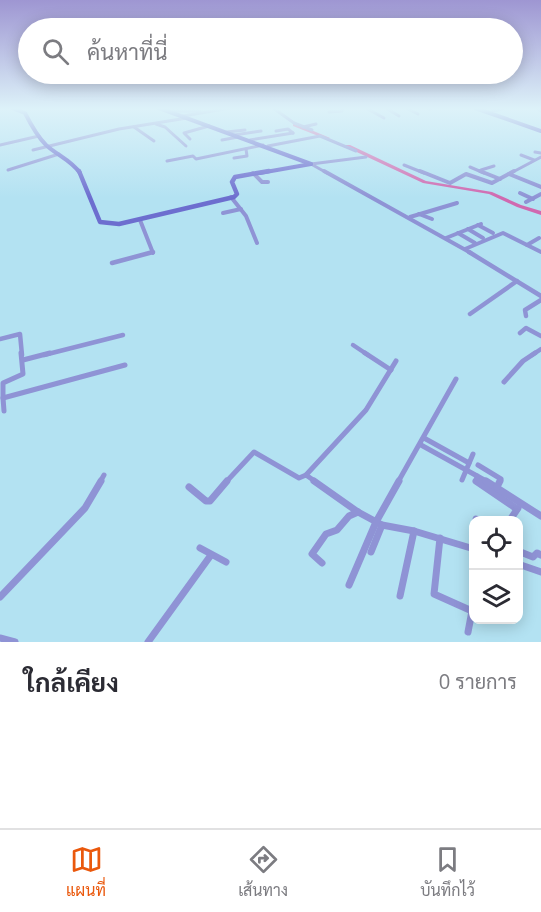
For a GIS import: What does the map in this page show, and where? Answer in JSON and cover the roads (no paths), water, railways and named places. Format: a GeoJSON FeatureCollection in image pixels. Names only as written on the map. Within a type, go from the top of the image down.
{"type":"FeatureCollection","features":[{"type":"Feature","properties":{"kind":"street"},"geometry":{"type":"LineString","coordinates":[[0,145],[31,138]]}},
{"type":"Feature","properties":{"kind":"street"},"geometry":{"type":"LineString","coordinates":[[41,138],[47,146],[73,164],[82,176],[100,223],[119,224],[140,220],[231,197],[237,194],[232,184],[235,177],[327,160],[366,157]]}},
{"type":"Feature","properties":{"kind":"street"},"geometry":{"type":"LineString","coordinates":[[33,150],[84,138]]}},
{"type":"Feature","properties":{"kind":"street"},"geometry":{"type":"LineString","coordinates":[[150,138],[154,141]]}},
{"type":"Feature","properties":{"kind":"street"},"geometry":{"type":"LineString","coordinates":[[177,138],[186,146]]}},
{"type":"Feature","properties":{"kind":"street"},"geometry":{"type":"LineString","coordinates":[[222,140],[232,138]]}},
{"type":"Feature","properties":{"kind":"street"},"geometry":{"type":"LineString","coordinates":[[241,138],[266,145],[311,164],[410,217],[540,295],[525,310],[526,316]]}},
{"type":"Feature","properties":{"kind":"street"},"geometry":{"type":"LineString","coordinates":[[250,140],[260,138]]}},
{"type":"Feature","properties":{"kind":"street"},"geometry":{"type":"LineString","coordinates":[[167,161],[192,156],[196,159],[308,138]]}},
{"type":"Feature","properties":{"kind":"street"},"geometry":{"type":"LineString","coordinates":[[324,138],[356,152]]}},
{"type":"Feature","properties":{"kind":"street"},"geometry":{"type":"LineString","coordinates":[[234,158],[247,156],[246,149]]}},
{"type":"Feature","properties":{"kind":"street"},"geometry":{"type":"LineString","coordinates":[[404,165],[450,183],[465,174],[490,183],[541,155],[535,152]]}},
{"type":"Feature","properties":{"kind":"street"},"geometry":{"type":"LineString","coordinates":[[8,170],[59,154]]}},
{"type":"Feature","properties":{"kind":"street"},"geometry":{"type":"LineString","coordinates":[[521,155],[534,160]]}},
{"type":"Feature","properties":{"kind":"street"},"geometry":{"type":"LineString","coordinates":[[336,161],[343,165]]}},
{"type":"Feature","properties":{"kind":"street"},"geometry":{"type":"LineString","coordinates":[[479,171],[494,166]]}},
{"type":"Feature","properties":{"kind":"street"},"geometry":{"type":"LineString","coordinates":[[470,167],[500,179]]}},
{"type":"Feature","properties":{"kind":"street"},"geometry":{"type":"LineString","coordinates":[[253,173],[262,182],[268,182]]}},
{"type":"Feature","properties":{"kind":"street"},"geometry":{"type":"LineString","coordinates":[[509,174],[541,187]]}},
{"type":"Feature","properties":{"kind":"street"},"geometry":{"type":"LineString","coordinates":[[520,193],[533,199]]}},
{"type":"Feature","properties":{"kind":"street"},"geometry":{"type":"LineString","coordinates":[[526,202],[541,194]]}},
{"type":"Feature","properties":{"kind":"street"},"geometry":{"type":"LineString","coordinates":[[231,197],[241,209],[257,243]]}},
{"type":"Feature","properties":{"kind":"street"},"geometry":{"type":"LineString","coordinates":[[410,217],[457,203]]}},
{"type":"Feature","properties":{"kind":"street"},"geometry":{"type":"LineString","coordinates":[[223,213],[241,209]]}},
{"type":"Feature","properties":{"kind":"street"},"geometry":{"type":"LineString","coordinates":[[419,214],[432,219]]}},
{"type":"Feature","properties":{"kind":"street"},"geometry":{"type":"LineString","coordinates":[[112,263],[154,253],[140,220]]}},
{"type":"Feature","properties":{"kind":"street"},"geometry":{"type":"LineString","coordinates":[[446,238],[480,224],[493,233]]}},
{"type":"Feature","properties":{"kind":"street"},"geometry":{"type":"LineString","coordinates":[[468,229],[483,238]]}},
{"type":"Feature","properties":{"kind":"street"},"geometry":{"type":"LineString","coordinates":[[458,233],[475,243]]}},
{"type":"Feature","properties":{"kind":"street"},"geometry":{"type":"LineString","coordinates":[[465,249],[503,233],[541,251]]}},
{"type":"Feature","properties":{"kind":"street"},"geometry":{"type":"LineString","coordinates":[[528,244],[538,238]]}},
{"type":"Feature","properties":{"kind":"street"},"geometry":{"type":"LineString","coordinates":[[470,314],[517,281]]}},
{"type":"Feature","properties":{"kind":"street"},"geometry":{"type":"LineString","coordinates":[[520,333],[526,328],[541,336]]}},
{"type":"Feature","properties":{"kind":"street"},"geometry":{"type":"LineString","coordinates":[[0,339],[17,334],[22,335],[23,374],[3,382],[4,411]]}},
{"type":"Feature","properties":{"kind":"street"},"geometry":{"type":"LineString","coordinates":[[23,360],[123,335]]}},
{"type":"Feature","properties":{"kind":"street"},"geometry":{"type":"LineString","coordinates":[[353,345],[391,370]]}},
{"type":"Feature","properties":{"kind":"street"},"geometry":{"type":"LineString","coordinates":[[504,382],[523,362],[541,349]]}},
{"type":"Feature","properties":{"kind":"street"},"geometry":{"type":"LineString","coordinates":[[189,487],[206,501],[210,501],[254,452],[299,478],[306,475],[366,410],[396,361]]}},
{"type":"Feature","properties":{"kind":"street"},"geometry":{"type":"LineString","coordinates":[[2,394],[125,365]]}},
{"type":"Feature","properties":{"kind":"street"},"geometry":{"type":"LineString","coordinates":[[349,585],[379,523],[456,379]]}},
{"type":"Feature","properties":{"kind":"street"},"geometry":{"type":"LineString","coordinates":[[422,441],[467,466],[477,476],[497,487],[519,506]]}},
{"type":"Feature","properties":{"kind":"street"},"geometry":{"type":"LineString","coordinates":[[462,480],[473,454]]}},
{"type":"Feature","properties":{"kind":"street"},"geometry":{"type":"LineString","coordinates":[[478,465],[509,483]]}},
{"type":"Feature","properties":{"kind":"street"},"geometry":{"type":"LineString","coordinates":[[0,597],[85,508],[104,475]]}},
{"type":"Feature","properties":{"kind":"street"},"geometry":{"type":"LineString","coordinates":[[306,475],[358,512],[379,523],[469,547]]}},
{"type":"Feature","properties":{"kind":"street"},"geometry":{"type":"LineString","coordinates":[[477,476],[476,482],[541,516]]}},
{"type":"Feature","properties":{"kind":"street"},"geometry":{"type":"LineString","coordinates":[[497,487],[501,479]]}},
{"type":"Feature","properties":{"kind":"street"},"geometry":{"type":"LineString","coordinates":[[513,516],[519,506]]}},
{"type":"Feature","properties":{"kind":"street"},"geometry":{"type":"LineString","coordinates":[[322,563],[312,554],[326,534],[337,530],[349,516],[358,512]]}},
{"type":"Feature","properties":{"kind":"street"},"geometry":{"type":"LineString","coordinates":[[371,552],[379,523]]}},
{"type":"Feature","properties":{"kind":"street"},"geometry":{"type":"LineString","coordinates":[[400,596],[414,531]]}},
{"type":"Feature","properties":{"kind":"street"},"geometry":{"type":"LineString","coordinates":[[440,538],[434,594],[469,607]]}},
{"type":"Feature","properties":{"kind":"street"},"geometry":{"type":"LineString","coordinates":[[200,548],[226,562]]}},
{"type":"Feature","properties":{"kind":"street"},"geometry":{"type":"LineString","coordinates":[[523,553],[533,557],[537,553],[541,555]]}},
{"type":"Feature","properties":{"kind":"street"},"geometry":{"type":"LineString","coordinates":[[148,642],[211,555]]}},
{"type":"Feature","properties":{"kind":"street"},"geometry":{"type":"LineString","coordinates":[[523,565],[541,572]]}},
{"type":"Feature","properties":{"kind":"street"},"geometry":{"type":"LineString","coordinates":[[468,632],[470,624]]}},
{"type":"Feature","properties":{"kind":"street"},"geometry":{"type":"LineString","coordinates":[[0,638],[15,642]]}},
{"type":"Feature","properties":{"kind":"waterway"},"geometry":{"type":"LineString","coordinates":[[348,146],[425,182],[490,193],[541,213]]}}]}
